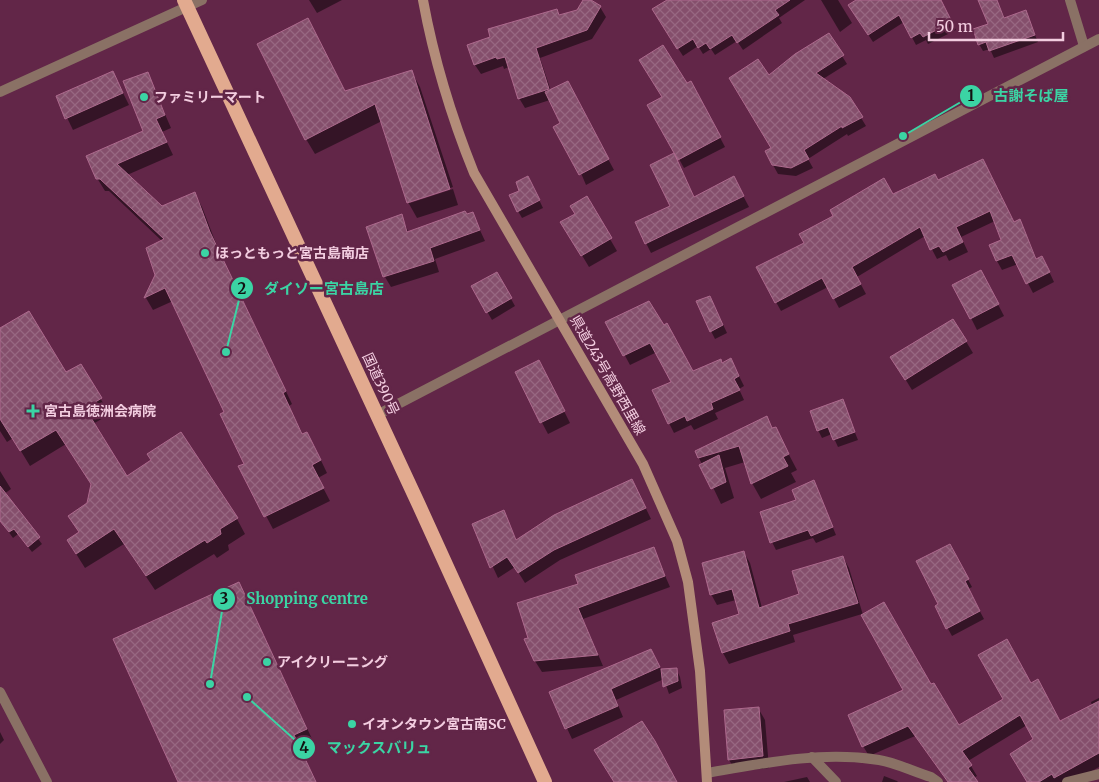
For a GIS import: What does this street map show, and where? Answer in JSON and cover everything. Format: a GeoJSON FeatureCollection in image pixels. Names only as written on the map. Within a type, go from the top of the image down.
{"type":"FeatureCollection","features":[{"type":"Feature","properties":{"kind":"highway","name":"国道390号"},"geometry":{"type":"LineString","coordinates":[[185,4],[378,415],[546,782]]}},
{"type":"Feature","properties":{"kind":"main road","name":"県道243号高野西里線"},"geometry":{"type":"LineString","coordinates":[[423,0],[433,54],[459,136],[474,173],[644,464],[677,541],[688,582],[707,777]]}},
{"type":"Feature","properties":{"kind":"street"},"geometry":{"type":"LineString","coordinates":[[0,92],[185,4],[202,0]]}},
{"type":"Feature","properties":{"kind":"street"},"geometry":{"type":"LineString","coordinates":[[1070,0],[1084,46]]}},
{"type":"Feature","properties":{"kind":"street"},"geometry":{"type":"LineString","coordinates":[[378,415],[1099,38]]}},
{"type":"Feature","properties":{"kind":"street"},"geometry":{"type":"LineString","coordinates":[[0,692],[47,782]]}},
{"type":"Feature","properties":{"kind":"street"},"geometry":{"type":"LineString","coordinates":[[707,777],[812,757],[846,756],[882,761],[931,777],[938,782]]}},
{"type":"Feature","properties":{"kind":"street"},"geometry":{"type":"LineString","coordinates":[[812,757],[836,782]]}},
{"type":"Feature","properties":{"kind":"street"},"geometry":{"type":"LineString","coordinates":[[1068,782],[1099,774]]}},
{"type":"Feature","properties":{"kind":"building"},"geometry":{"type":"Polygon","coordinates":[[[583,0],[591,0],[601,6],[587,30],[536,48],[549,89],[518,99],[505,57],[497,59],[496,57],[474,65],[467,45],[490,37],[488,29],[557,9],[559,15],[577,10],[583,0]]]}},
{"type":"Feature","properties":{"kind":"building"},"geometry":{"type":"Polygon","coordinates":[[[667,0],[790,0],[775,10],[779,15],[737,43],[732,35],[710,49],[706,43],[698,48],[693,39],[677,49],[652,9],[667,0]]]}},
{"type":"Feature","properties":{"kind":"building"},"geometry":{"type":"Polygon","coordinates":[[[856,0],[941,0],[952,22],[923,37],[920,33],[911,38],[899,15],[868,35],[848,5],[856,0]]]}},
{"type":"Feature","properties":{"kind":"building"},"geometry":{"type":"Polygon","coordinates":[[[978,0],[997,0],[1004,18],[1026,10],[1035,35],[989,51],[986,42],[978,45],[973,29],[988,24],[978,0]]]}},
{"type":"Feature","properties":{"kind":"building"},"geometry":{"type":"Polygon","coordinates":[[[308,18],[345,91],[412,70],[450,189],[407,203],[375,104],[305,140],[257,44],[308,18]]]}},
{"type":"Feature","properties":{"kind":"building"},"geometry":{"type":"Polygon","coordinates":[[[829,33],[844,55],[816,73],[850,97],[863,117],[842,128],[842,126],[804,150],[809,159],[791,168],[772,165],[765,151],[771,148],[729,78],[758,59],[769,75],[795,54],[829,33]]]}},
{"type":"Feature","properties":{"kind":"building"},"geometry":{"type":"Polygon","coordinates":[[[663,45],[687,83],[691,81],[721,137],[678,160],[647,105],[662,97],[639,60],[663,45]]]}},
{"type":"Feature","properties":{"kind":"building"},"geometry":{"type":"Polygon","coordinates":[[[113,71],[123,93],[65,119],[56,96],[113,71]]]}},
{"type":"Feature","properties":{"kind":"building"},"geometry":{"type":"Polygon","coordinates":[[[148,72],[165,115],[156,119],[167,142],[117,164],[162,206],[195,192],[210,232],[286,391],[283,393],[302,434],[307,432],[321,460],[312,465],[324,488],[264,517],[238,466],[244,464],[220,414],[224,412],[165,288],[144,298],[155,275],[146,248],[164,239],[100,179],[96,179],[86,156],[143,131],[123,81],[148,72]]]}},
{"type":"Feature","properties":{"kind":"building"},"geometry":{"type":"Polygon","coordinates":[[[568,81],[609,159],[579,175],[553,127],[560,123],[545,92],[568,81]]]}},
{"type":"Feature","properties":{"kind":"building"},"geometry":{"type":"Polygon","coordinates":[[[674,153],[694,197],[734,176],[744,196],[645,244],[635,222],[670,206],[650,165],[674,153]]]}},
{"type":"Feature","properties":{"kind":"building"},"geometry":{"type":"Polygon","coordinates":[[[983,159],[1014,222],[1020,219],[1036,259],[1042,256],[1050,272],[1026,284],[1012,255],[996,261],[989,245],[1001,240],[990,211],[956,227],[963,242],[943,252],[939,246],[930,250],[920,227],[852,267],[861,284],[833,299],[822,278],[775,303],[756,267],[804,243],[799,234],[833,216],[830,210],[884,178],[893,194],[935,174],[938,180],[983,159]]]}},
{"type":"Feature","properties":{"kind":"building"},"geometry":{"type":"Polygon","coordinates":[[[528,176],[540,200],[517,212],[509,195],[519,191],[516,182],[528,176]]]}},
{"type":"Feature","properties":{"kind":"building"},"geometry":{"type":"Polygon","coordinates":[[[587,196],[612,238],[581,256],[560,222],[575,214],[570,206],[587,196]]]}},
{"type":"Feature","properties":{"kind":"building"},"geometry":{"type":"Polygon","coordinates":[[[465,211],[467,214],[473,212],[480,230],[430,248],[434,261],[383,277],[366,227],[402,214],[407,232],[465,211]]]}},
{"type":"Feature","properties":{"kind":"building"},"geometry":{"type":"Polygon","coordinates":[[[981,270],[999,304],[970,319],[952,285],[981,270]]]}},
{"type":"Feature","properties":{"kind":"building"},"geometry":{"type":"Polygon","coordinates":[[[497,272],[512,298],[486,313],[471,286],[497,272]]]}},
{"type":"Feature","properties":{"kind":"building"},"geometry":{"type":"Polygon","coordinates":[[[710,296],[723,325],[710,332],[696,301],[710,296]]]}},
{"type":"Feature","properties":{"kind":"building"},"geometry":{"type":"Polygon","coordinates":[[[649,301],[664,325],[667,323],[693,371],[721,359],[722,363],[731,358],[739,376],[734,379],[740,390],[711,403],[713,409],[687,421],[685,416],[668,424],[652,390],[671,382],[650,343],[623,356],[605,322],[649,301]]]}},
{"type":"Feature","properties":{"kind":"building"},"geometry":{"type":"Polygon","coordinates":[[[29,311],[66,372],[81,364],[102,398],[85,408],[127,476],[151,460],[147,454],[181,432],[238,518],[220,529],[221,534],[207,543],[205,540],[146,576],[114,529],[76,554],[67,540],[79,532],[68,516],[87,503],[91,484],[56,430],[20,451],[0,419],[0,328],[29,311]]]}},
{"type":"Feature","properties":{"kind":"building"},"geometry":{"type":"Polygon","coordinates":[[[953,319],[967,341],[905,380],[890,357],[953,319]]]}},
{"type":"Feature","properties":{"kind":"building"},"geometry":{"type":"Polygon","coordinates":[[[539,360],[565,411],[540,423],[515,372],[539,360]]]}},
{"type":"Feature","properties":{"kind":"building"},"geometry":{"type":"Polygon","coordinates":[[[843,399],[855,432],[833,440],[828,427],[817,431],[810,411],[843,399]]]}},
{"type":"Feature","properties":{"kind":"building"},"geometry":{"type":"Polygon","coordinates":[[[767,416],[772,428],[776,427],[789,454],[783,457],[788,466],[751,484],[739,446],[698,458],[695,451],[767,416]]]}},
{"type":"Feature","properties":{"kind":"building"},"geometry":{"type":"Polygon","coordinates":[[[719,455],[726,482],[711,489],[699,465],[719,455]]]}},
{"type":"Feature","properties":{"kind":"building"},"geometry":{"type":"Polygon","coordinates":[[[632,479],[646,508],[554,550],[518,573],[507,557],[490,568],[472,524],[504,510],[516,540],[554,515],[632,479]]]}},
{"type":"Feature","properties":{"kind":"building"},"geometry":{"type":"Polygon","coordinates":[[[814,480],[833,527],[811,536],[808,530],[770,543],[760,512],[796,500],[792,490],[814,480]]]}},
{"type":"Feature","properties":{"kind":"building"},"geometry":{"type":"Polygon","coordinates":[[[0,486],[40,537],[28,547],[14,529],[9,532],[0,521],[0,486]]]}},
{"type":"Feature","properties":{"kind":"building"},"geometry":{"type":"Polygon","coordinates":[[[950,544],[969,579],[965,581],[980,611],[946,629],[935,606],[938,604],[916,561],[950,544]]]}},
{"type":"Feature","properties":{"kind":"building"},"geometry":{"type":"Polygon","coordinates":[[[654,547],[665,576],[578,608],[598,655],[534,661],[524,639],[528,638],[517,603],[578,584],[575,575],[654,547]]]}},
{"type":"Feature","properties":{"kind":"building"},"geometry":{"type":"Polygon","coordinates":[[[744,551],[759,608],[799,594],[792,571],[843,556],[858,603],[788,624],[790,631],[722,653],[712,623],[739,614],[732,589],[710,595],[702,563],[744,551]]]}},
{"type":"Feature","properties":{"kind":"building"},"geometry":{"type":"Polygon","coordinates":[[[239,582],[307,729],[294,735],[316,782],[178,782],[113,639],[239,582]]]}},
{"type":"Feature","properties":{"kind":"building"},"geometry":{"type":"Polygon","coordinates":[[[884,602],[931,684],[934,683],[959,725],[1003,699],[978,655],[1007,639],[1031,683],[1038,679],[1060,721],[1099,701],[1099,753],[1054,778],[1052,774],[1039,782],[1027,782],[1010,754],[1033,739],[1020,715],[962,751],[972,765],[968,768],[978,782],[948,782],[908,726],[862,747],[848,715],[903,690],[861,615],[884,602]]]}},
{"type":"Feature","properties":{"kind":"building"},"geometry":{"type":"Polygon","coordinates":[[[651,649],[660,667],[611,689],[618,706],[565,729],[549,692],[651,649]]]}},
{"type":"Feature","properties":{"kind":"building"},"geometry":{"type":"Polygon","coordinates":[[[677,668],[678,681],[663,687],[661,669],[677,668]]]}},
{"type":"Feature","properties":{"kind":"building"},"geometry":{"type":"Polygon","coordinates":[[[759,707],[763,756],[728,760],[724,710],[759,707]]]}},
{"type":"Feature","properties":{"kind":"building"},"geometry":{"type":"Polygon","coordinates":[[[642,721],[677,782],[614,782],[594,750],[642,721]]]}},
{"type":"Feature","properties":{"kind":"place","name":"ファミリーマート"},"geometry":{"type":"Point","coordinates":[144,97]}},
{"type":"Feature","properties":{"kind":"place","name":"古謝そば屋"},"geometry":{"type":"Point","coordinates":[903,136]}},
{"type":"Feature","properties":{"kind":"place","name":"ほっともっと宮古島南店"},"geometry":{"type":"Point","coordinates":[205,253]}},
{"type":"Feature","properties":{"kind":"place","name":"ダイソー宮古島店"},"geometry":{"type":"Point","coordinates":[226,352]}},
{"type":"Feature","properties":{"kind":"place","name":"宮古島徳洲会病院"},"geometry":{"type":"Point","coordinates":[33,411]}},
{"type":"Feature","properties":{"kind":"place","name":"アイクリーニング"},"geometry":{"type":"Point","coordinates":[267,662]}},
{"type":"Feature","properties":{"kind":"place","name":"Shopping centre"},"geometry":{"type":"Point","coordinates":[210,684]}},
{"type":"Feature","properties":{"kind":"place","name":"マックスバリュ"},"geometry":{"type":"Point","coordinates":[247,697]}},
{"type":"Feature","properties":{"kind":"place","name":"イオンタウン宮古南SC"},"geometry":{"type":"Point","coordinates":[352,724]}}]}
